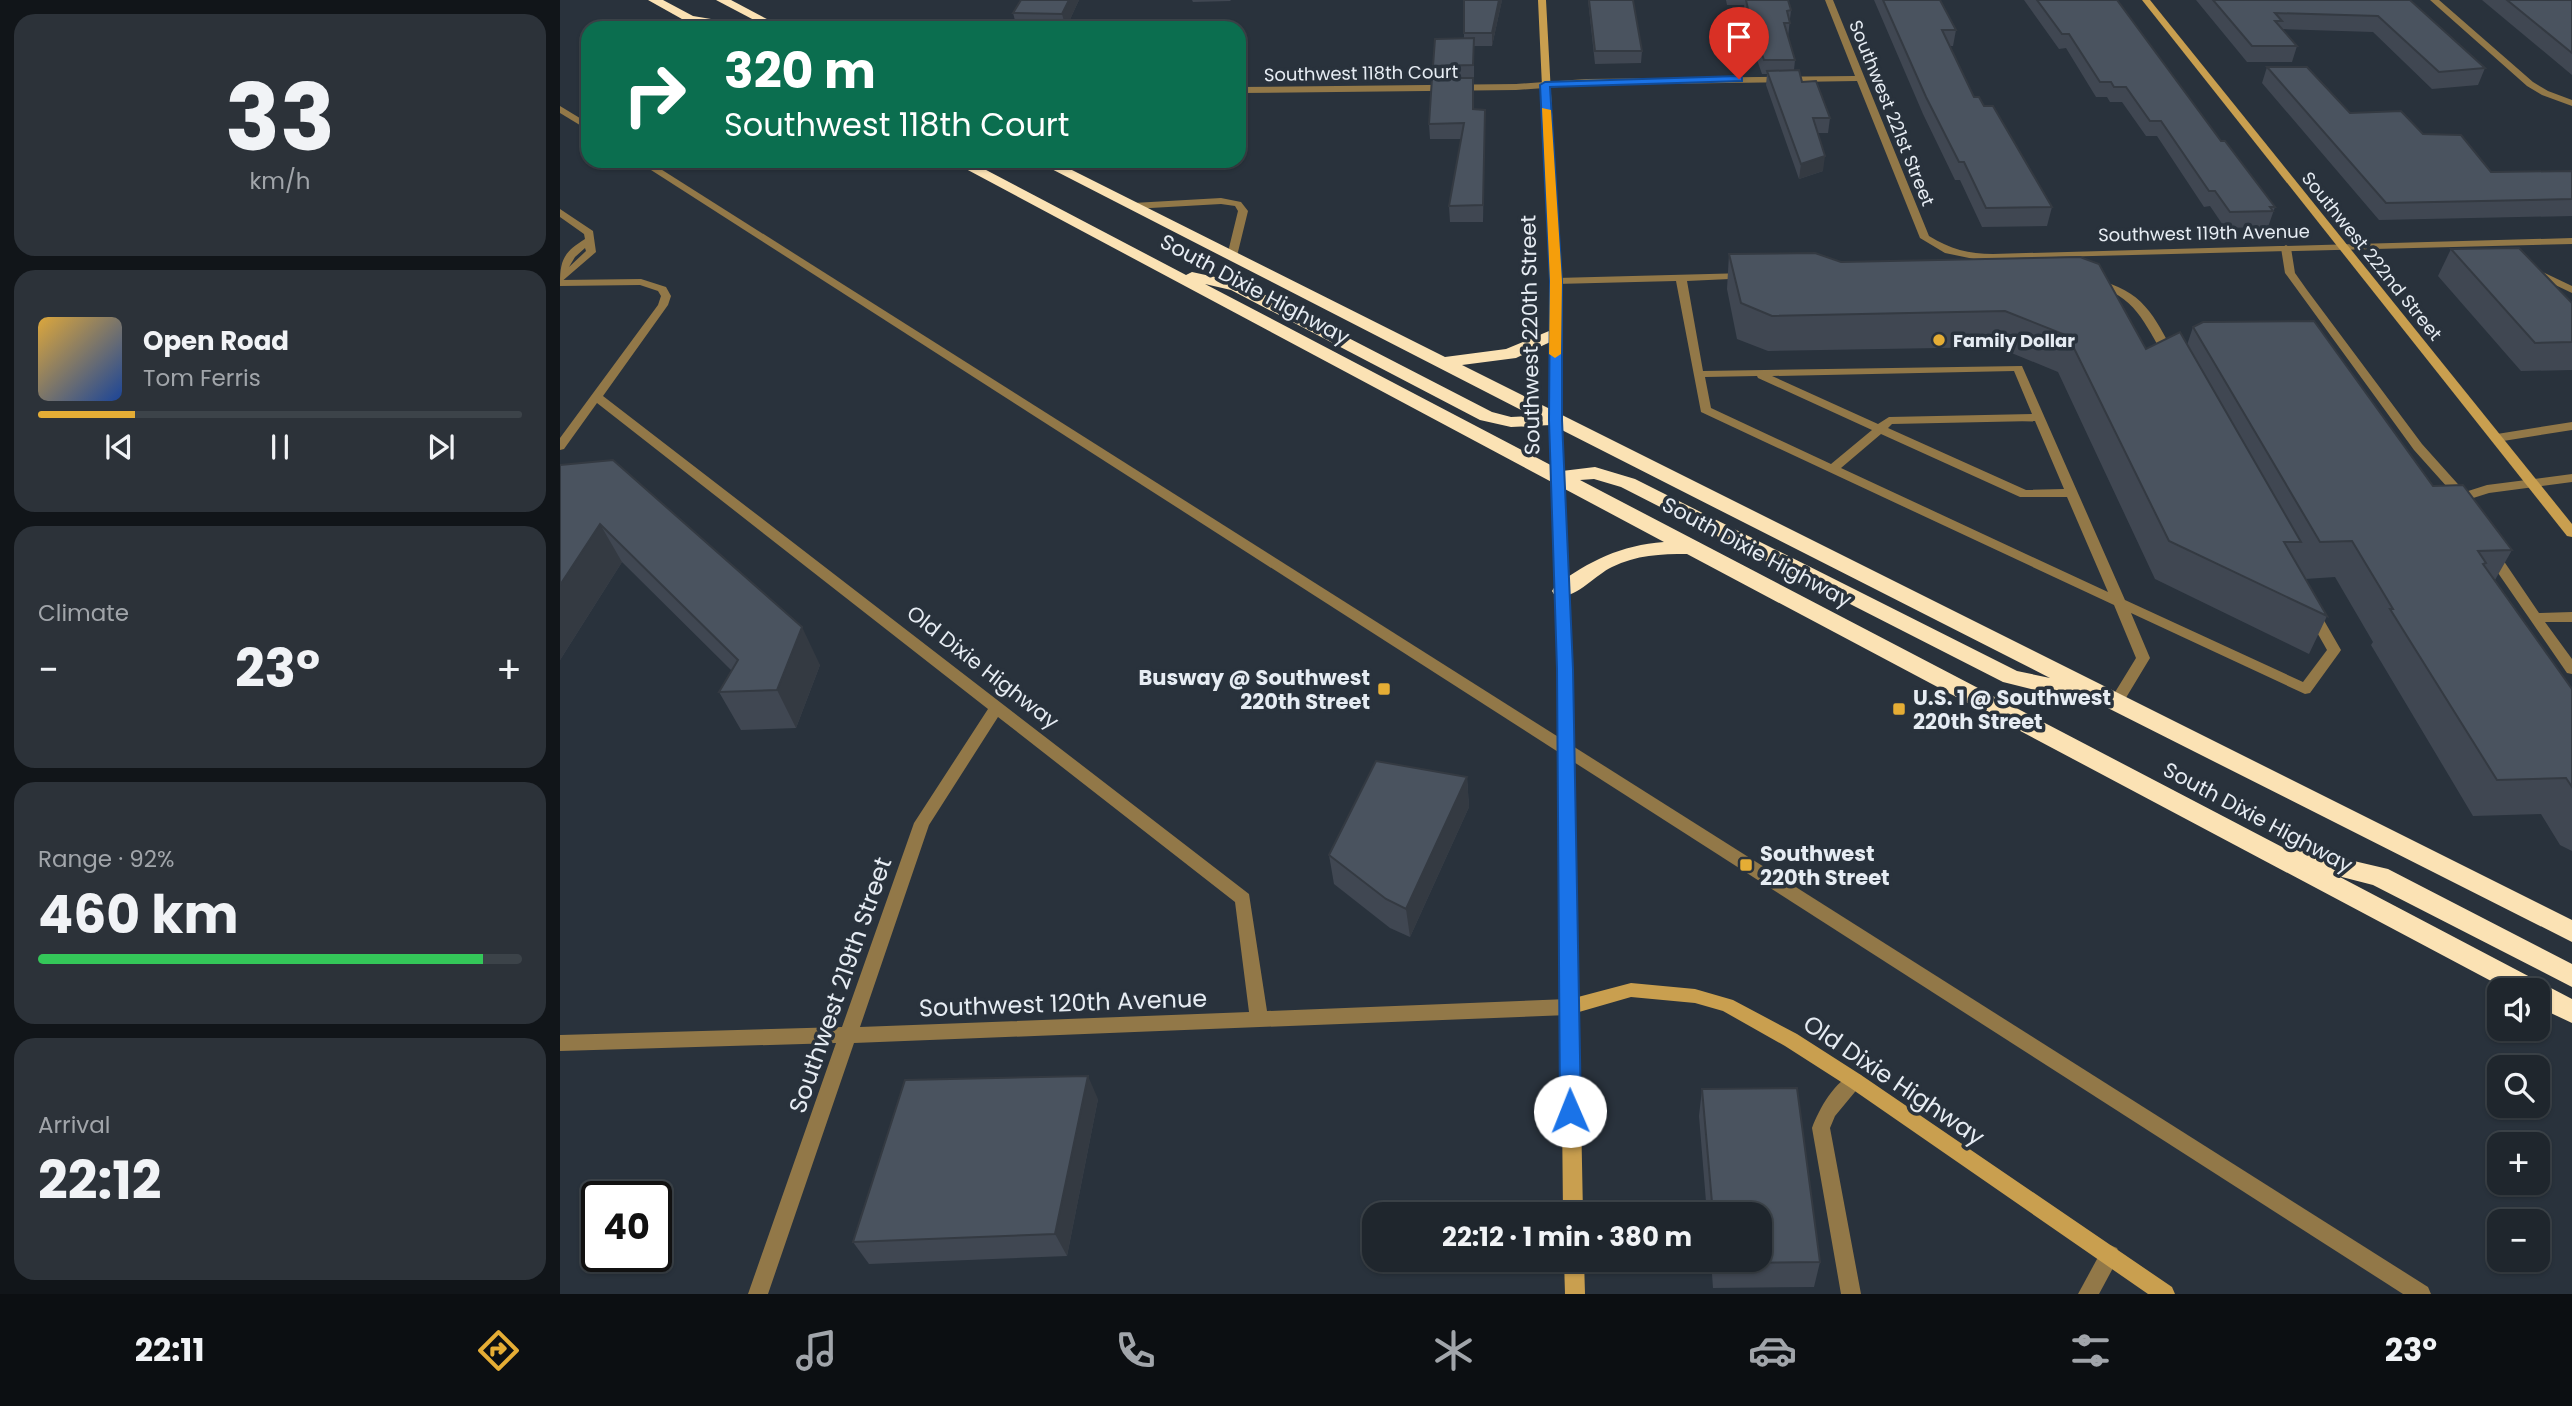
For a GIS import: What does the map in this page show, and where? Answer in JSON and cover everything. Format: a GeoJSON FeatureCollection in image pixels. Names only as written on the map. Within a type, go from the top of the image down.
{"type":"FeatureCollection","features":[{"type":"Feature","properties":{"kind":"highway"},"geometry":{"type":"LineString","coordinates":[[654,0],[693,21]]}},
{"type":"Feature","properties":{"kind":"highway"},"geometry":{"type":"LineString","coordinates":[[722,0],[764,21]]}},
{"type":"Feature","properties":{"kind":"highway"},"geometry":{"type":"LineString","coordinates":[[689,19],[701,21]]}},
{"type":"Feature","properties":{"kind":"highway","name":"South Dixie Highway"},"geometry":{"type":"LineString","coordinates":[[971,168],[2508,978]]}},
{"type":"Feature","properties":{"kind":"highway","name":"South Dixie Highway"},"geometry":{"type":"LineString","coordinates":[[1057,168],[2572,932]]}},
{"type":"Feature","properties":{"kind":"highway"},"geometry":{"type":"LineString","coordinates":[[1171,273],[1236,286],[1486,416],[1511,422],[1555,420]]}},
{"type":"Feature","properties":{"kind":"highway"},"geometry":{"type":"LineString","coordinates":[[1442,362],[1510,354],[1555,334]]}},
{"type":"Feature","properties":{"kind":"highway"},"geometry":{"type":"LineString","coordinates":[[1557,477],[1595,473],[1628,483],[2011,677],[2116,702]]}},
{"type":"Feature","properties":{"kind":"highway"},"geometry":{"type":"LineString","coordinates":[[1562,591],[1595,566],[1624,552],[1655,547],[1693,548]]}},
{"type":"Feature","properties":{"kind":"highway"},"geometry":{"type":"LineString","coordinates":[[2267,851],[2379,876],[2572,976]]}},
{"type":"Feature","properties":{"kind":"highway"},"geometry":{"type":"LineString","coordinates":[[2550,1000],[2572,1012]]}},
{"type":"Feature","properties":{"kind":"street","name":"Southwest 220th Street"},"geometry":{"type":"LineString","coordinates":[[1542,0],[1556,281],[1555,420],[1567,751],[1568,1007],[1573,1202]]}},
{"type":"Feature","properties":{"kind":"street","name":"Southwest 221st Street"},"geometry":{"type":"LineString","coordinates":[[1829,0],[1925,238]]}},
{"type":"Feature","properties":{"kind":"street","name":"Southwest 222nd Street"},"geometry":{"type":"LineString","coordinates":[[2146,0],[2572,533]]}},
{"type":"Feature","properties":{"kind":"street"},"geometry":{"type":"LineString","coordinates":[[2434,0],[2530,84],[2572,103]]}},
{"type":"Feature","properties":{"kind":"street","name":"Southwest 118th Court"},"geometry":{"type":"LineString","coordinates":[[1246,90],[1860,78]]}},
{"type":"Feature","properties":{"kind":"street"},"geometry":{"type":"LineString","coordinates":[[560,109],[581,122]]}},
{"type":"Feature","properties":{"kind":"street"},"geometry":{"type":"LineString","coordinates":[[653,168],[2421,1294]]}},
{"type":"Feature","properties":{"kind":"street"},"geometry":{"type":"LineString","coordinates":[[1133,206],[1221,201],[1238,204],[1243,211],[1232,256]]}},
{"type":"Feature","properties":{"kind":"street"},"geometry":{"type":"LineString","coordinates":[[560,212],[589,233],[591,252],[560,281]]}},
{"type":"Feature","properties":{"kind":"street","name":"Southwest 119th Avenue"},"geometry":{"type":"LineString","coordinates":[[1925,238],[1939,247],[1976,258],[2572,241]]}},
{"type":"Feature","properties":{"kind":"street"},"geometry":{"type":"LineString","coordinates":[[560,274],[575,249],[589,241]]}},
{"type":"Feature","properties":{"kind":"street"},"geometry":{"type":"LineString","coordinates":[[2493,243],[2513,258]]}},
{"type":"Feature","properties":{"kind":"street"},"geometry":{"type":"LineString","coordinates":[[2286,248],[2290,273],[2303,292],[2418,447],[2463,497],[2470,516]]}},
{"type":"Feature","properties":{"kind":"street"},"geometry":{"type":"LineString","coordinates":[[2523,265],[2572,290]]}},
{"type":"Feature","properties":{"kind":"street"},"geometry":{"type":"LineString","coordinates":[[1556,281],[1764,275]]}},
{"type":"Feature","properties":{"kind":"street"},"geometry":{"type":"LineString","coordinates":[[1681,278],[1705,410],[2305,689],[2334,650],[2307,603]]}},
{"type":"Feature","properties":{"kind":"street"},"geometry":{"type":"LineString","coordinates":[[560,281],[641,282],[662,289],[666,296],[663,304],[560,446]]}},
{"type":"Feature","properties":{"kind":"street"},"geometry":{"type":"LineString","coordinates":[[2080,281],[2112,286],[2141,305],[2174,364]]}},
{"type":"Feature","properties":{"kind":"street"},"geometry":{"type":"LineString","coordinates":[[1699,374],[2018,368],[2143,659],[2116,702]]}},
{"type":"Feature","properties":{"kind":"street"},"geometry":{"type":"LineString","coordinates":[[1756,373],[2024,494],[2071,493]]}},
{"type":"Feature","properties":{"kind":"street","name":"Old Dixie Highway"},"geometry":{"type":"LineString","coordinates":[[597,397],[1243,899],[1259,1020]]}},
{"type":"Feature","properties":{"kind":"street"},"geometry":{"type":"LineString","coordinates":[[1833,469],[1889,421],[2039,417]]}},
{"type":"Feature","properties":{"kind":"street"},"geometry":{"type":"LineString","coordinates":[[2497,438],[2572,426]]}},
{"type":"Feature","properties":{"kind":"street"},"geometry":{"type":"LineString","coordinates":[[2463,497],[2487,489],[2572,478]]}},
{"type":"Feature","properties":{"kind":"street"},"geometry":{"type":"LineString","coordinates":[[2481,538],[2572,669]]}},
{"type":"Feature","properties":{"kind":"street"},"geometry":{"type":"LineString","coordinates":[[2535,618],[2572,617]]}},
{"type":"Feature","properties":{"kind":"street","name":"Southwest 219th Street"},"geometry":{"type":"LineString","coordinates":[[758,1294],[922,823],[997,706]]}},
{"type":"Feature","properties":{"kind":"street","name":"Old Dixie Highway"},"geometry":{"type":"LineString","coordinates":[[1568,1007],[1632,989],[1695,996],[1727,1005],[1791,1040],[1854,1081],[2165,1294]]}},
{"type":"Feature","properties":{"kind":"street","name":"Southwest 120th Avenue"},"geometry":{"type":"LineString","coordinates":[[560,1043],[849,1035],[1568,1007]]}},
{"type":"Feature","properties":{"kind":"street"},"geometry":{"type":"LineString","coordinates":[[1851,1294],[1821,1128],[1828,1111],[1854,1081]]}},
{"type":"Feature","properties":{"kind":"street"},"geometry":{"type":"LineString","coordinates":[[2088,1294],[2110,1255]]}},
{"type":"Feature","properties":{"kind":"street"},"geometry":{"type":"LineString","coordinates":[[1574,1272],[1575,1294]]}},
{"type":"Feature","properties":{"kind":"building"},"geometry":{"type":"Polygon","coordinates":[[[1021,0],[1069,0],[1062,14],[1013,13],[1021,0]]]}},
{"type":"Feature","properties":{"kind":"building"},"geometry":{"type":"Polygon","coordinates":[[[1464,0],[1499,0],[1492,33],[1464,33],[1464,0]]]}},
{"type":"Feature","properties":{"kind":"building"},"geometry":{"type":"Polygon","coordinates":[[[1589,0],[1633,0],[1642,51],[1595,51],[1589,0]]]}},
{"type":"Feature","properties":{"kind":"building"},"geometry":{"type":"Polygon","coordinates":[[[1746,0],[1788,0],[1791,10],[1787,11],[1790,23],[1784,23],[1795,60],[1764,60],[1746,0]]]}},
{"type":"Feature","properties":{"kind":"building"},"geometry":{"type":"Polygon","coordinates":[[[1883,0],[1940,0],[1956,30],[1942,30],[1974,97],[1979,97],[1984,106],[1993,106],[2052,207],[1986,208],[1964,162],[1959,162],[1926,97],[1883,0]]]}},
{"type":"Feature","properties":{"kind":"building"},"geometry":{"type":"Polygon","coordinates":[[[2037,0],[2117,0],[2221,141],[2225,141],[2275,207],[2270,207],[2273,211],[2230,212],[2215,191],[2209,191],[2161,121],[2150,121],[2126,87],[2114,87],[2111,82],[2100,82],[2069,34],[2062,34],[2037,0]]]}},
{"type":"Feature","properties":{"kind":"building"},"geometry":{"type":"Polygon","coordinates":[[[2213,0],[2410,0],[2485,68],[2439,72],[2378,16],[2275,13],[2282,21],[2275,21],[2297,46],[2252,46],[2213,0]]]}},
{"type":"Feature","properties":{"kind":"building"},"geometry":{"type":"Polygon","coordinates":[[[2507,0],[2572,0],[2572,53],[2507,0]]]}},
{"type":"Feature","properties":{"kind":"building"},"geometry":{"type":"Polygon","coordinates":[[[1474,38],[1473,65],[1433,66],[1435,39],[1474,38]]]}},
{"type":"Feature","properties":{"kind":"building"},"geometry":{"type":"Polygon","coordinates":[[[2267,67],[2307,67],[2350,113],[2401,111],[2423,134],[2461,135],[2491,172],[2572,171],[2572,199],[2386,203],[2267,67]]]}},
{"type":"Feature","properties":{"kind":"building"},"geometry":{"type":"Polygon","coordinates":[[[1799,70],[1802,82],[1816,81],[1830,118],[1813,118],[1825,156],[1801,164],[1767,71],[1799,70]]]}},
{"type":"Feature","properties":{"kind":"building"},"geometry":{"type":"Polygon","coordinates":[[[1432,78],[1473,78],[1473,109],[1485,110],[1483,205],[1449,206],[1464,123],[1429,124],[1432,78]]]}},
{"type":"Feature","properties":{"kind":"building"},"geometry":{"type":"Polygon","coordinates":[[[2519,248],[2572,303],[2572,342],[2535,343],[2451,249],[2519,248]]]}},
{"type":"Feature","properties":{"kind":"building"},"geometry":{"type":"Polygon","coordinates":[[[1815,253],[1841,262],[2080,257],[2099,264],[2146,349],[2180,332],[2301,542],[2284,542],[2327,616],[2169,541],[2068,336],[2005,311],[1772,316],[1741,303],[1729,254],[1815,253]]]}},
{"type":"Feature","properties":{"kind":"building"},"geometry":{"type":"Polygon","coordinates":[[[2314,321],[2433,486],[2463,485],[2512,550],[2478,551],[2486,563],[2483,564],[2572,689],[2572,787],[2566,778],[2497,780],[2390,609],[2393,609],[2352,541],[2320,542],[2193,327],[2203,322],[2314,321]]]}},
{"type":"Feature","properties":{"kind":"building"},"geometry":{"type":"Polygon","coordinates":[[[613,460],[802,627],[777,690],[719,692],[738,660],[600,524],[560,585],[560,465],[613,460]]]}},
{"type":"Feature","properties":{"kind":"building"},"geometry":{"type":"Polygon","coordinates":[[[1376,761],[1467,777],[1406,909],[1386,899],[1329,855],[1376,761]]]}},
{"type":"Feature","properties":{"kind":"building"},"geometry":{"type":"Polygon","coordinates":[[[1088,1076],[1055,1234],[853,1242],[905,1080],[1088,1076]]]}},
{"type":"Feature","properties":{"kind":"building"},"geometry":{"type":"Polygon","coordinates":[[[1797,1088],[1820,1262],[1772,1262],[1772,1202],[1712,1202],[1702,1089],[1797,1088]]]}},
{"type":"Feature","properties":{"kind":"slow traffic"},"geometry":{"type":"LineString","coordinates":[[1546,110],[1556,281],[1555,354]]}},
{"type":"Feature","properties":{"kind":"place","name":"Family Dollar"},"geometry":{"type":"Point","coordinates":[1939,340]}},
{"type":"Feature","properties":{"kind":"place","name":"Busway @ Southwest 220th Street"},"geometry":{"type":"Point","coordinates":[1384,689]}},
{"type":"Feature","properties":{"kind":"place","name":"U.S. 1 @ Southwest 220th Street"},"geometry":{"type":"Point","coordinates":[1899,709]}},
{"type":"Feature","properties":{"kind":"place","name":"Southwest 220th Street"},"geometry":{"type":"Point","coordinates":[1746,865]}},
{"type":"Feature","properties":{"kind":"route"},"geometry":{"type":"LineString","coordinates":[[1570,1111],[1565,669],[1555,420],[1556,281],[1545,85],[1739,79]]}}]}
